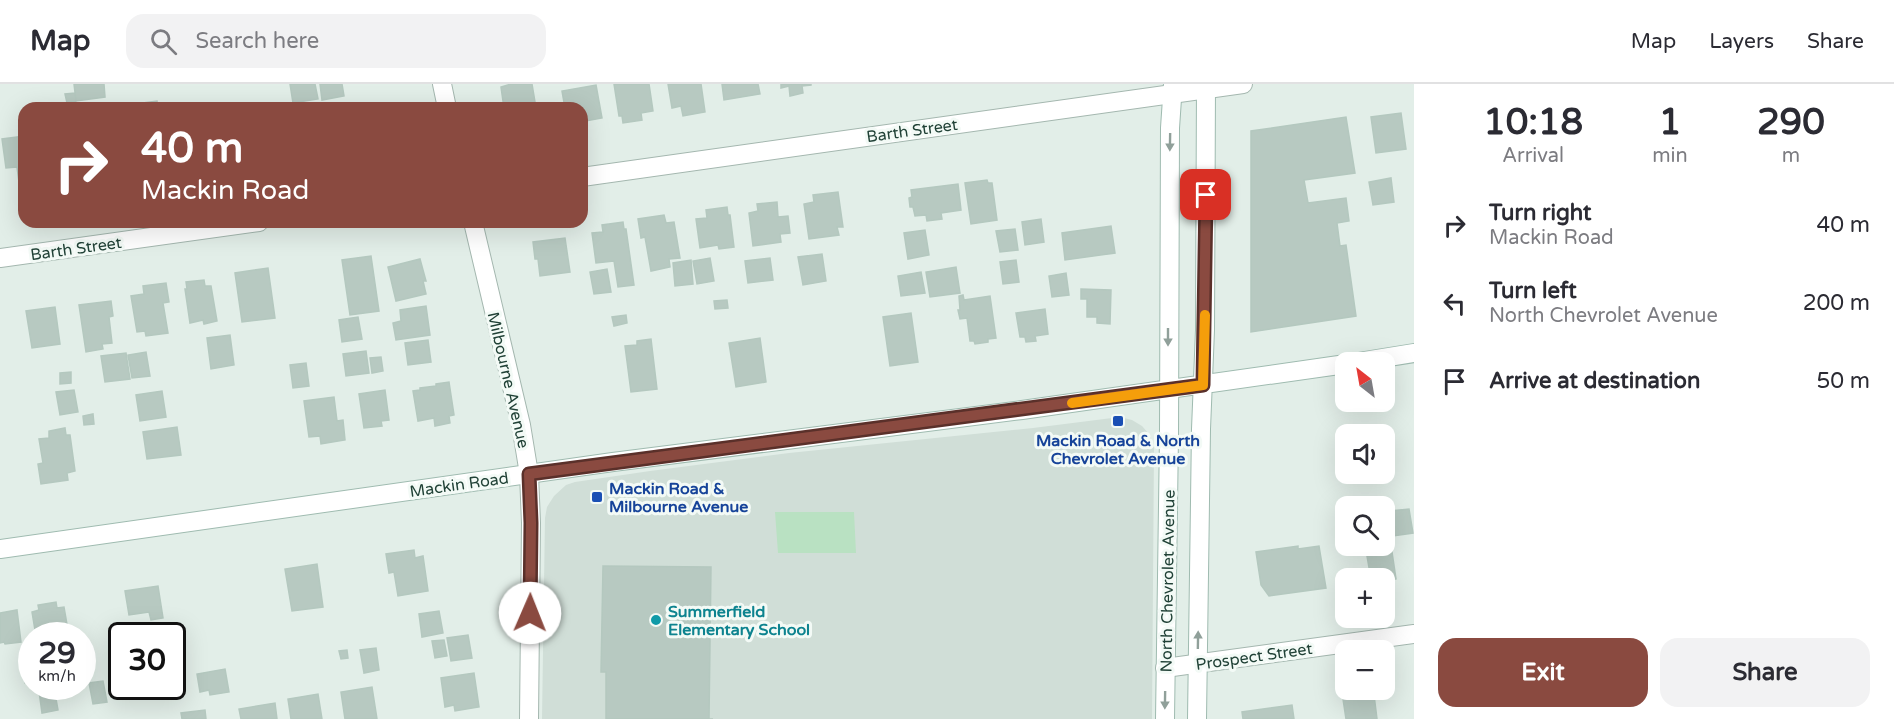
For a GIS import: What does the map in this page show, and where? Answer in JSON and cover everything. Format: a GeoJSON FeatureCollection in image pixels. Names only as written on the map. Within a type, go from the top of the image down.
{"type":"FeatureCollection","features":[{"type":"Feature","properties":{"kind":"street"},"geometry":{"type":"LineString","coordinates":[[442,84],[446,102]]}},
{"type":"Feature","properties":{"kind":"street","name":"Barth Street"},"geometry":{"type":"LineString","coordinates":[[588,176],[1173,89],[1243,84]]}},
{"type":"Feature","properties":{"kind":"street","name":"North Chevrolet Avenue"},"geometry":{"type":"LineString","coordinates":[[1197,719],[1205,330],[1206,87]]}},
{"type":"Feature","properties":{"kind":"street","name":"North Chevrolet Avenue"},"geometry":{"type":"LineString","coordinates":[[1165,719],[1170,128],[1173,89]]}},
{"type":"Feature","properties":{"kind":"street","name":"Barth Street"},"geometry":{"type":"LineString","coordinates":[[0,258],[216,228]]}},
{"type":"Feature","properties":{"kind":"street","name":"Milbourne Avenue"},"geometry":{"type":"LineString","coordinates":[[474,228],[529,474],[531,523],[529,719]]}},
{"type":"Feature","properties":{"kind":"street"},"geometry":{"type":"LineString","coordinates":[[1395,356],[1414,353]]}},
{"type":"Feature","properties":{"kind":"street","name":"Mackin Road"},"geometry":{"type":"LineString","coordinates":[[0,549],[529,474],[1168,390],[1335,366]]}},
{"type":"Feature","properties":{"kind":"street","name":"Prospect Street"},"geometry":{"type":"LineString","coordinates":[[1165,668],[1414,634]]}},
{"type":"Feature","properties":{"kind":"shaded area"},"geometry":{"type":"Polygon","coordinates":[[[1120,417],[1142,426],[1149,434],[1154,448],[1152,719],[542,719],[545,518],[547,507],[554,496],[566,485],[650,471],[789,453],[1120,417]]]}},
{"type":"Feature","properties":{"kind":"green space"},"geometry":{"type":"Polygon","coordinates":[[[775,512],[854,512],[856,553],[778,553],[775,512]]]}},
{"type":"Feature","properties":{"kind":"building"},"geometry":{"type":"Polygon","coordinates":[[[74,84],[104,84],[105,97],[76,101],[74,84]]]}},
{"type":"Feature","properties":{"kind":"building"},"geometry":{"type":"Polygon","coordinates":[[[290,84],[315,84],[318,99],[293,102],[290,84]]]}},
{"type":"Feature","properties":{"kind":"building"},"geometry":{"type":"Polygon","coordinates":[[[320,84],[342,84],[344,96],[322,100],[320,84]]]}},
{"type":"Feature","properties":{"kind":"building"},"geometry":{"type":"Polygon","coordinates":[[[511,84],[532,84],[535,102],[503,102],[501,87],[511,84]]]}},
{"type":"Feature","properties":{"kind":"building"},"geometry":{"type":"Polygon","coordinates":[[[614,84],[649,84],[653,111],[641,113],[642,120],[623,123],[622,116],[619,116],[614,84]]]}},
{"type":"Feature","properties":{"kind":"building"},"geometry":{"type":"Polygon","coordinates":[[[668,84],[701,84],[705,112],[683,116],[681,106],[672,108],[668,84]]]}},
{"type":"Feature","properties":{"kind":"building"},"geometry":{"type":"Polygon","coordinates":[[[722,84],[758,84],[760,94],[724,100],[722,84]]]}},
{"type":"Feature","properties":{"kind":"building"},"geometry":{"type":"Polygon","coordinates":[[[781,84],[811,85],[802,86],[803,93],[790,96],[789,86],[781,88],[781,84]]]}},
{"type":"Feature","properties":{"kind":"building"},"geometry":{"type":"Polygon","coordinates":[[[596,85],[602,118],[588,121],[588,102],[564,102],[562,91],[596,85]]]}},
{"type":"Feature","properties":{"kind":"building"},"geometry":{"type":"Polygon","coordinates":[[[75,93],[76,102],[67,102],[65,94],[75,93]]]}},
{"type":"Feature","properties":{"kind":"building"},"geometry":{"type":"Polygon","coordinates":[[[1401,113],[1406,149],[1376,153],[1371,117],[1401,113]]]}},
{"type":"Feature","properties":{"kind":"building"},"geometry":{"type":"Polygon","coordinates":[[[1346,117],[1355,173],[1304,180],[1308,203],[1346,198],[1349,221],[1337,223],[1340,246],[1346,245],[1356,316],[1251,332],[1251,131],[1346,117]]]}},
{"type":"Feature","properties":{"kind":"building"},"geometry":{"type":"Polygon","coordinates":[[[18,137],[18,175],[17,167],[6,168],[2,139],[18,137]]]}},
{"type":"Feature","properties":{"kind":"building"},"geometry":{"type":"Polygon","coordinates":[[[1391,178],[1394,202],[1373,205],[1369,182],[1391,178]]]}},
{"type":"Feature","properties":{"kind":"building"},"geometry":{"type":"Polygon","coordinates":[[[987,180],[988,183],[992,183],[997,220],[971,224],[965,183],[987,180]]]}},
{"type":"Feature","properties":{"kind":"building"},"geometry":{"type":"Polygon","coordinates":[[[958,184],[961,210],[941,213],[942,219],[927,221],[926,215],[915,216],[913,207],[910,207],[911,190],[958,184]]]}},
{"type":"Feature","properties":{"kind":"building"},"geometry":{"type":"Polygon","coordinates":[[[838,192],[843,227],[837,227],[839,235],[809,239],[804,204],[814,202],[813,195],[838,192]]]}},
{"type":"Feature","properties":{"kind":"building"},"geometry":{"type":"Polygon","coordinates":[[[777,202],[778,217],[788,216],[790,233],[780,234],[781,242],[753,246],[749,213],[758,211],[757,204],[777,202]]]}},
{"type":"Feature","properties":{"kind":"building"},"geometry":{"type":"Polygon","coordinates":[[[727,207],[734,247],[719,249],[718,245],[700,248],[696,219],[707,218],[706,210],[727,207]]]}},
{"type":"Feature","properties":{"kind":"building"},"geometry":{"type":"Polygon","coordinates":[[[664,215],[666,223],[674,222],[680,258],[669,259],[670,267],[651,271],[645,237],[641,238],[638,219],[664,215]]]}},
{"type":"Feature","properties":{"kind":"building"},"geometry":{"type":"Polygon","coordinates":[[[1041,219],[1044,242],[1025,245],[1022,222],[1041,219]]]}},
{"type":"Feature","properties":{"kind":"building"},"geometry":{"type":"Polygon","coordinates":[[[623,222],[634,285],[618,287],[614,261],[596,263],[592,233],[603,232],[602,225],[623,222]]]}},
{"type":"Feature","properties":{"kind":"building"},"geometry":{"type":"Polygon","coordinates":[[[1111,226],[1115,253],[1065,260],[1062,233],[1111,226]]]}},
{"type":"Feature","properties":{"kind":"building"},"geometry":{"type":"Polygon","coordinates":[[[1015,229],[1018,250],[1000,252],[996,231],[1015,229]]]}},
{"type":"Feature","properties":{"kind":"building"},"geometry":{"type":"Polygon","coordinates":[[[925,230],[929,255],[908,259],[904,233],[925,230]]]}},
{"type":"Feature","properties":{"kind":"building"},"geometry":{"type":"Polygon","coordinates":[[[565,238],[570,272],[540,276],[533,242],[565,238]]]}},
{"type":"Feature","properties":{"kind":"building"},"geometry":{"type":"Polygon","coordinates":[[[822,254],[826,281],[803,285],[798,257],[822,254]]]}},
{"type":"Feature","properties":{"kind":"building"},"geometry":{"type":"Polygon","coordinates":[[[371,256],[379,311],[350,315],[342,260],[371,256]]]}},
{"type":"Feature","properties":{"kind":"building"},"geometry":{"type":"Polygon","coordinates":[[[710,258],[714,281],[697,284],[693,261],[710,258]]]}},
{"type":"Feature","properties":{"kind":"building"},"geometry":{"type":"Polygon","coordinates":[[[770,258],[773,280],[748,283],[745,261],[770,258]]]}},
{"type":"Feature","properties":{"kind":"building"},"geometry":{"type":"Polygon","coordinates":[[[420,259],[426,281],[423,281],[426,294],[396,301],[388,267],[420,259]]]}},
{"type":"Feature","properties":{"kind":"building"},"geometry":{"type":"Polygon","coordinates":[[[691,260],[693,284],[675,286],[673,263],[691,260]]]}},
{"type":"Feature","properties":{"kind":"building"},"geometry":{"type":"Polygon","coordinates":[[[1016,260],[1019,282],[1003,284],[1000,262],[1016,260]]]}},
{"type":"Feature","properties":{"kind":"building"},"geometry":{"type":"Polygon","coordinates":[[[956,267],[960,293],[930,297],[926,272],[956,267]]]}},
{"type":"Feature","properties":{"kind":"building"},"geometry":{"type":"Polygon","coordinates":[[[268,268],[275,318],[242,322],[235,273],[268,268]]]}},
{"type":"Feature","properties":{"kind":"building"},"geometry":{"type":"Polygon","coordinates":[[[607,269],[611,292],[594,294],[590,272],[607,269]]]}},
{"type":"Feature","properties":{"kind":"building"},"geometry":{"type":"Polygon","coordinates":[[[921,272],[925,293],[901,296],[898,276],[921,272]]]}},
{"type":"Feature","properties":{"kind":"building"},"geometry":{"type":"Polygon","coordinates":[[[1066,273],[1069,295],[1052,297],[1049,276],[1066,273]]]}},
{"type":"Feature","properties":{"kind":"building"},"geometry":{"type":"Polygon","coordinates":[[[204,280],[205,286],[211,286],[217,321],[204,324],[203,320],[190,323],[186,282],[204,280]]]}},
{"type":"Feature","properties":{"kind":"building"},"geometry":{"type":"Polygon","coordinates":[[[166,283],[169,302],[163,303],[168,333],[146,336],[145,331],[137,332],[131,296],[144,294],[143,286],[166,283]]]}},
{"type":"Feature","properties":{"kind":"building"},"geometry":{"type":"Polygon","coordinates":[[[1081,289],[1111,290],[1110,324],[1097,323],[1097,317],[1087,317],[1087,299],[1081,299],[1081,289]]]}},
{"type":"Feature","properties":{"kind":"building"},"geometry":{"type":"Polygon","coordinates":[[[963,295],[964,300],[990,296],[996,338],[975,344],[974,341],[970,341],[967,318],[960,319],[958,310],[960,310],[959,296],[963,295]]]}},
{"type":"Feature","properties":{"kind":"building"},"geometry":{"type":"Polygon","coordinates":[[[727,300],[728,308],[715,309],[714,301],[727,300]]]}},
{"type":"Feature","properties":{"kind":"building"},"geometry":{"type":"Polygon","coordinates":[[[111,301],[113,316],[109,317],[112,343],[102,344],[103,349],[86,352],[79,305],[111,301]]]}},
{"type":"Feature","properties":{"kind":"building"},"geometry":{"type":"Polygon","coordinates":[[[426,306],[430,335],[396,340],[393,323],[401,321],[400,310],[426,306]]]}},
{"type":"Feature","properties":{"kind":"building"},"geometry":{"type":"Polygon","coordinates":[[[55,307],[60,344],[32,348],[26,311],[55,307]]]}},
{"type":"Feature","properties":{"kind":"building"},"geometry":{"type":"Polygon","coordinates":[[[1045,309],[1048,334],[1035,336],[1036,341],[1026,342],[1025,337],[1020,337],[1016,313],[1045,309]]]}},
{"type":"Feature","properties":{"kind":"building"},"geometry":{"type":"Polygon","coordinates":[[[911,313],[918,362],[890,366],[883,317],[911,313]]]}},
{"type":"Feature","properties":{"kind":"building"},"geometry":{"type":"Polygon","coordinates":[[[626,315],[627,323],[614,326],[612,317],[626,315]]]}},
{"type":"Feature","properties":{"kind":"building"},"geometry":{"type":"Polygon","coordinates":[[[358,317],[362,339],[342,342],[339,320],[358,317]]]}},
{"type":"Feature","properties":{"kind":"building"},"geometry":{"type":"Polygon","coordinates":[[[230,335],[234,365],[211,369],[207,338],[230,335]]]}},
{"type":"Feature","properties":{"kind":"building"},"geometry":{"type":"Polygon","coordinates":[[[760,338],[766,382],[736,387],[729,343],[760,338]]]}},
{"type":"Feature","properties":{"kind":"building"},"geometry":{"type":"Polygon","coordinates":[[[651,339],[657,389],[631,392],[625,346],[637,345],[637,341],[651,339]]]}},
{"type":"Feature","properties":{"kind":"building"},"geometry":{"type":"Polygon","coordinates":[[[428,340],[431,362],[408,365],[405,343],[428,340]]]}},
{"type":"Feature","properties":{"kind":"building"},"geometry":{"type":"Polygon","coordinates":[[[366,351],[369,373],[346,376],[343,354],[366,351]]]}},
{"type":"Feature","properties":{"kind":"building"},"geometry":{"type":"Polygon","coordinates":[[[146,352],[150,376],[132,378],[128,355],[146,352]]]}},
{"type":"Feature","properties":{"kind":"building"},"geometry":{"type":"Polygon","coordinates":[[[126,353],[130,379],[105,382],[101,356],[126,353]]]}},
{"type":"Feature","properties":{"kind":"building"},"geometry":{"type":"Polygon","coordinates":[[[381,357],[383,371],[372,373],[370,358],[381,357]]]}},
{"type":"Feature","properties":{"kind":"building"},"geometry":{"type":"Polygon","coordinates":[[[306,363],[309,386],[293,388],[290,365],[306,363]]]}},
{"type":"Feature","properties":{"kind":"building"},"geometry":{"type":"Polygon","coordinates":[[[71,372],[71,383],[60,384],[60,373],[71,372]]]}},
{"type":"Feature","properties":{"kind":"building"},"geometry":{"type":"Polygon","coordinates":[[[449,382],[454,415],[449,416],[450,423],[435,426],[434,418],[418,421],[413,391],[449,382]]]}},
{"type":"Feature","properties":{"kind":"building"},"geometry":{"type":"Polygon","coordinates":[[[74,390],[78,412],[60,415],[56,392],[74,390]]]}},
{"type":"Feature","properties":{"kind":"building"},"geometry":{"type":"Polygon","coordinates":[[[385,390],[389,420],[381,421],[382,426],[364,428],[359,394],[385,390]]]}},
{"type":"Feature","properties":{"kind":"building"},"geometry":{"type":"Polygon","coordinates":[[[162,391],[166,417],[140,421],[136,395],[162,391]]]}},
{"type":"Feature","properties":{"kind":"building"},"geometry":{"type":"Polygon","coordinates":[[[334,397],[337,421],[343,420],[345,440],[321,444],[320,436],[309,437],[304,401],[334,397]]]}},
{"type":"Feature","properties":{"kind":"building"},"geometry":{"type":"Polygon","coordinates":[[[93,414],[94,424],[84,425],[83,416],[93,414]]]}},
{"type":"Feature","properties":{"kind":"building"},"geometry":{"type":"Polygon","coordinates":[[[177,427],[181,455],[147,459],[143,432],[177,427]]]}},
{"type":"Feature","properties":{"kind":"building"},"geometry":{"type":"Polygon","coordinates":[[[65,428],[66,435],[70,435],[75,471],[67,473],[68,480],[41,484],[38,464],[43,463],[39,439],[49,438],[49,431],[65,428]]]}},
{"type":"Feature","properties":{"kind":"building"},"geometry":{"type":"Polygon","coordinates":[[[1409,509],[1413,533],[1395,536],[1395,510],[1409,509]]]}},
{"type":"Feature","properties":{"kind":"building"},"geometry":{"type":"Polygon","coordinates":[[[1298,546],[1298,549],[1319,546],[1326,588],[1269,596],[1261,585],[1256,552],[1298,546]]]}},
{"type":"Feature","properties":{"kind":"building"},"geometry":{"type":"Polygon","coordinates":[[[414,550],[415,558],[423,556],[428,591],[398,596],[394,572],[389,573],[386,554],[414,550]]]}},
{"type":"Feature","properties":{"kind":"building"},"geometry":{"type":"Polygon","coordinates":[[[1367,556],[1393,556],[1394,568],[1369,568],[1367,556]]]}},
{"type":"Feature","properties":{"kind":"building"},"geometry":{"type":"Polygon","coordinates":[[[317,564],[323,607],[292,611],[285,569],[317,564]]]}},
{"type":"Feature","properties":{"kind":"building","name":"Summerfield Elementary School"},"geometry":{"type":"Polygon","coordinates":[[[603,566],[711,567],[709,719],[606,719],[606,672],[601,672],[603,566]]]}},
{"type":"Feature","properties":{"kind":"building"},"geometry":{"type":"Polygon","coordinates":[[[158,586],[163,618],[151,620],[149,612],[129,615],[125,591],[158,586]]]}},
{"type":"Feature","properties":{"kind":"building"},"geometry":{"type":"Polygon","coordinates":[[[56,602],[57,608],[64,607],[67,622],[34,622],[32,612],[39,610],[38,605],[56,602]]]}},
{"type":"Feature","properties":{"kind":"building"},"geometry":{"type":"Polygon","coordinates":[[[17,610],[18,642],[0,643],[0,613],[17,610]]]}},
{"type":"Feature","properties":{"kind":"building"},"geometry":{"type":"Polygon","coordinates":[[[439,611],[443,633],[422,637],[419,614],[439,611]]]}},
{"type":"Feature","properties":{"kind":"building"},"geometry":{"type":"Polygon","coordinates":[[[468,635],[472,658],[451,661],[447,638],[468,635]]]}},
{"type":"Feature","properties":{"kind":"building"},"geometry":{"type":"Polygon","coordinates":[[[444,640],[447,656],[435,658],[432,641],[444,640]]]}},
{"type":"Feature","properties":{"kind":"building"},"geometry":{"type":"Polygon","coordinates":[[[376,648],[379,670],[364,673],[360,650],[376,648]]]}},
{"type":"Feature","properties":{"kind":"building"},"geometry":{"type":"Polygon","coordinates":[[[347,650],[348,658],[341,659],[339,651],[347,650]]]}},
{"type":"Feature","properties":{"kind":"building"},"geometry":{"type":"Polygon","coordinates":[[[225,669],[229,692],[210,695],[209,690],[200,692],[197,674],[225,669]]]}},
{"type":"Feature","properties":{"kind":"building"},"geometry":{"type":"Polygon","coordinates":[[[474,673],[479,707],[455,711],[454,705],[445,707],[441,678],[474,673]]]}},
{"type":"Feature","properties":{"kind":"building"},"geometry":{"type":"Polygon","coordinates":[[[103,681],[107,702],[93,704],[92,700],[96,700],[96,682],[103,681]]]}},
{"type":"Feature","properties":{"kind":"building"},"geometry":{"type":"Polygon","coordinates":[[[372,687],[377,719],[345,719],[341,692],[372,687]]]}},
{"type":"Feature","properties":{"kind":"building"},"geometry":{"type":"Polygon","coordinates":[[[318,694],[322,719],[291,719],[288,699],[318,694]]]}},
{"type":"Feature","properties":{"kind":"building"},"geometry":{"type":"Polygon","coordinates":[[[40,700],[56,700],[58,710],[42,713],[40,700]]]}},
{"type":"Feature","properties":{"kind":"building"},"geometry":{"type":"Polygon","coordinates":[[[1343,700],[1375,700],[1377,719],[1346,719],[1343,700]]]}},
{"type":"Feature","properties":{"kind":"building"},"geometry":{"type":"Polygon","coordinates":[[[275,703],[277,719],[241,719],[239,709],[275,703]]]}},
{"type":"Feature","properties":{"kind":"building"},"geometry":{"type":"Polygon","coordinates":[[[1292,705],[1294,719],[1243,719],[1242,712],[1292,705]]]}},
{"type":"Feature","properties":{"kind":"building"},"geometry":{"type":"Polygon","coordinates":[[[205,710],[206,719],[182,719],[181,713],[205,710]]]}},
{"type":"Feature","properties":{"kind":"slow traffic"},"geometry":{"type":"LineString","coordinates":[[1072,403],[1203,385],[1205,315]]}},
{"type":"Feature","properties":{"kind":"place","name":"Mackin Road & North Chevrolet Avenue"},"geometry":{"type":"Point","coordinates":[1118,421]}},
{"type":"Feature","properties":{"kind":"place","name":"Mackin Road & Milbourne Avenue"},"geometry":{"type":"Point","coordinates":[597,497]}},
{"type":"Feature","properties":{"kind":"place","name":"Summerfield Elementary School"},"geometry":{"type":"Point","coordinates":[656,620]}},
{"type":"Feature","properties":{"kind":"route"},"geometry":{"type":"LineString","coordinates":[[530,613],[531,498],[529,474],[1203,385],[1206,195]]}}]}
